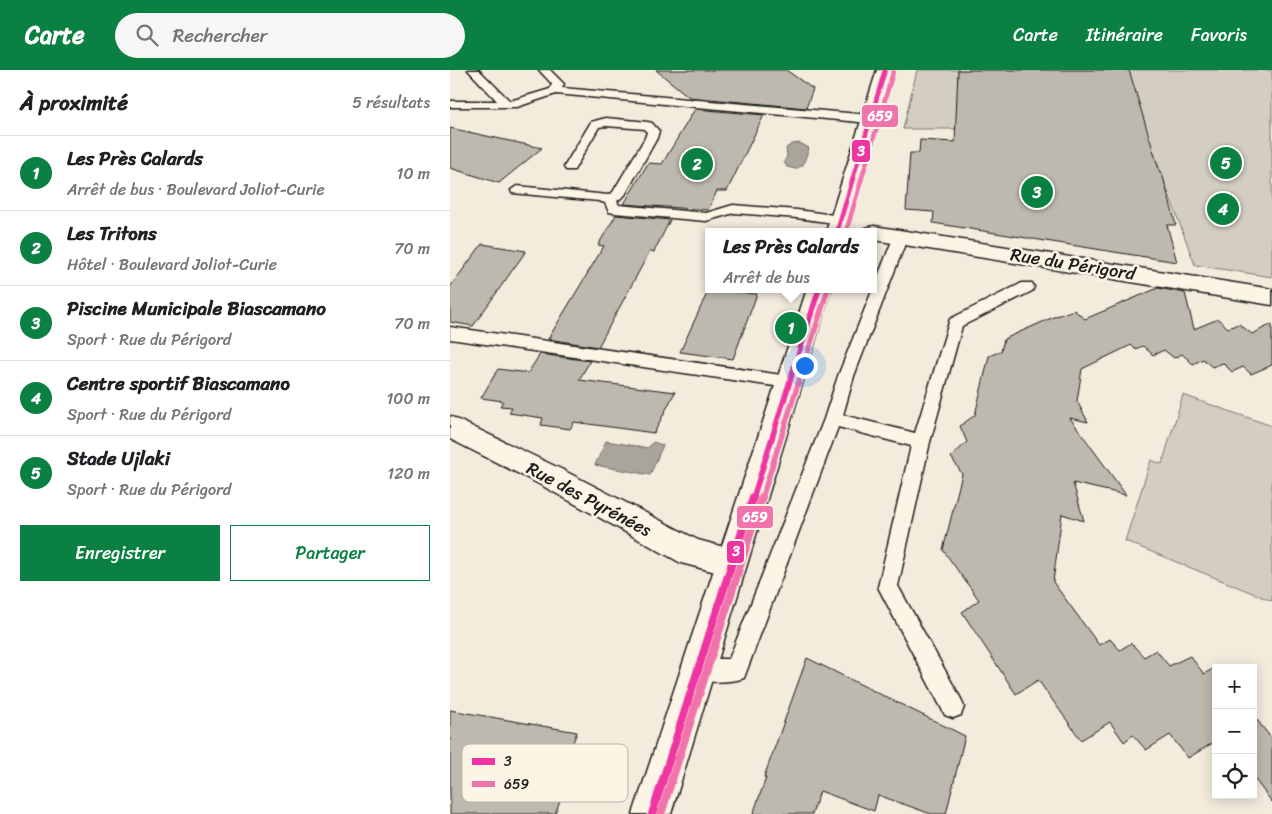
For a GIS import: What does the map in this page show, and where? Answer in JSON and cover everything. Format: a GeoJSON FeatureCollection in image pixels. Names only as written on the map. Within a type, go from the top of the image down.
{"type":"FeatureCollection","features":[{"type":"Feature","properties":{"kind":"main road"},"geometry":{"type":"LineString","coordinates":[[839,226],[885,70]]}},
{"type":"Feature","properties":{"kind":"main road","name":"Rue du Périgord"},"geometry":{"type":"LineString","coordinates":[[877,233],[1272,297]]}},
{"type":"Feature","properties":{"kind":"main road"},"geometry":{"type":"LineString","coordinates":[[652,814],[818,293]]}},
{"type":"Feature","properties":{"kind":"main road","name":"Rue des Pyrénées"},"geometry":{"type":"LineString","coordinates":[[450,427],[551,477],[692,554],[731,562]]}},
{"type":"Feature","properties":{"kind":"lane"},"geometry":{"type":"LineString","coordinates":[[473,70],[507,105]]}},
{"type":"Feature","properties":{"kind":"lane"},"geometry":{"type":"LineString","coordinates":[[544,70],[558,84],[555,91]]}},
{"type":"Feature","properties":{"kind":"lane"},"geometry":{"type":"LineString","coordinates":[[450,104],[517,104],[555,91],[870,118]]}},
{"type":"Feature","properties":{"kind":"lane"},"geometry":{"type":"LineString","coordinates":[[517,190],[600,197],[610,200],[618,195],[651,138],[653,131],[648,126],[606,122],[594,125],[570,168]]}},
{"type":"Feature","properties":{"kind":"lane"},"geometry":{"type":"LineString","coordinates":[[610,200],[614,209],[706,218],[733,209],[797,214],[839,226]]}},
{"type":"Feature","properties":{"kind":"lane"},"geometry":{"type":"LineString","coordinates":[[698,670],[736,670],[833,418],[846,376],[901,236]]}},
{"type":"Feature","properties":{"kind":"lane"},"geometry":{"type":"LineString","coordinates":[[953,707],[888,587],[921,442],[955,323],[1027,287]]}},
{"type":"Feature","properties":{"kind":"lane"},"geometry":{"type":"LineString","coordinates":[[450,333],[788,382]]}},
{"type":"Feature","properties":{"kind":"lane"},"geometry":{"type":"LineString","coordinates":[[833,418],[921,442]]}},
{"type":"Feature","properties":{"kind":"shaded area"},"geometry":{"type":"Polygon","coordinates":[[[917,70],[1272,70],[1272,277],[1195,265],[1154,154],[1025,133],[955,129],[903,129],[917,70]]]}},
{"type":"Feature","properties":{"kind":"shaded area"},"geometry":{"type":"Polygon","coordinates":[[[800,143],[809,148],[803,165],[795,169],[787,167],[784,162],[787,156],[786,148],[792,144],[800,143]]]}},
{"type":"Feature","properties":{"kind":"shaded area"},"geometry":{"type":"Polygon","coordinates":[[[1183,395],[1272,426],[1272,601],[1125,541],[1151,460],[1162,464],[1183,395]]]}},
{"type":"Feature","properties":{"kind":"shaded area"},"geometry":{"type":"Polygon","coordinates":[[[606,441],[648,448],[653,442],[663,445],[650,475],[595,465],[606,441]]]}},
{"type":"Feature","properties":{"kind":"building"},"geometry":{"type":"Polygon","coordinates":[[[656,70],[786,70],[813,89],[806,108],[689,97],[656,70]]]}},
{"type":"Feature","properties":{"kind":"building"},"geometry":{"type":"Polygon","coordinates":[[[958,70],[1129,70],[1160,173],[1162,173],[1176,225],[1167,225],[1177,262],[933,223],[934,212],[906,210],[910,153],[919,153],[920,140],[955,142],[958,70]]]}},
{"type":"Feature","properties":{"kind":"building"},"geometry":{"type":"Polygon","coordinates":[[[695,109],[764,115],[727,191],[717,191],[708,210],[624,204],[648,163],[662,164],[695,109]]]}},
{"type":"Feature","properties":{"kind":"building"},"geometry":{"type":"Polygon","coordinates":[[[450,128],[542,148],[499,183],[450,168],[450,128]]]}},
{"type":"Feature","properties":{"kind":"building"},"geometry":{"type":"Polygon","coordinates":[[[616,215],[670,220],[654,252],[650,251],[598,347],[548,339],[604,246],[598,245],[616,215]]]}},
{"type":"Feature","properties":{"kind":"building"},"geometry":{"type":"Polygon","coordinates":[[[482,244],[526,251],[473,326],[450,322],[450,287],[482,244]]]}},
{"type":"Feature","properties":{"kind":"building"},"geometry":{"type":"Polygon","coordinates":[[[1158,288],[1185,293],[1194,329],[1218,319],[1228,328],[1239,324],[1252,334],[1272,324],[1272,365],[1251,374],[1243,367],[1232,372],[1223,363],[1212,367],[1203,359],[1193,364],[1182,354],[1174,358],[1164,350],[1153,355],[1143,346],[1135,349],[1131,345],[1082,369],[1077,401],[1088,422],[1070,418],[1126,495],[1073,483],[1084,521],[1062,514],[1053,582],[1099,645],[1110,639],[1120,650],[1131,643],[1144,657],[1156,650],[1169,666],[1190,656],[1204,674],[1212,669],[1212,743],[1188,758],[1170,735],[1146,750],[1133,735],[1124,742],[1110,722],[1081,740],[1038,680],[1016,694],[962,612],[979,600],[943,550],[962,474],[951,457],[967,442],[960,426],[975,415],[989,356],[1001,351],[1004,339],[1056,316],[1074,310],[1085,319],[1158,288]]]}},
{"type":"Feature","properties":{"kind":"building"},"geometry":{"type":"Polygon","coordinates":[[[707,293],[757,294],[733,359],[680,352],[707,293]]]}},
{"type":"Feature","properties":{"kind":"building"},"geometry":{"type":"Polygon","coordinates":[[[540,354],[590,361],[579,380],[675,392],[654,433],[574,422],[570,429],[541,425],[543,418],[509,413],[512,407],[500,406],[503,401],[481,398],[498,369],[528,373],[540,354]]]}},
{"type":"Feature","properties":{"kind":"building"},"geometry":{"type":"Polygon","coordinates":[[[807,658],[965,736],[946,814],[931,814],[878,795],[874,811],[820,791],[812,814],[753,814],[766,778],[764,777],[807,658]]]}},
{"type":"Feature","properties":{"kind":"building"},"geometry":{"type":"Polygon","coordinates":[[[450,710],[577,732],[572,744],[462,744],[462,802],[559,802],[555,814],[450,814],[450,710]]]}},
{"type":"Feature","properties":{"kind":"building"},"geometry":{"type":"Polygon","coordinates":[[[1257,720],[1272,739],[1272,802],[1257,782],[1257,720]]]}},
{"type":"Feature","properties":{"kind":"transit line","name":"3"},"geometry":{"type":"LineString","coordinates":[[838,228],[885,70]]}},
{"type":"Feature","properties":{"kind":"transit line","name":"659"},"geometry":{"type":"LineString","coordinates":[[847,228],[893,72]]}},
{"type":"Feature","properties":{"kind":"transit line","name":"3"},"geometry":{"type":"LineString","coordinates":[[652,814],[818,293]]}},
{"type":"Feature","properties":{"kind":"transit line","name":"659"},"geometry":{"type":"LineString","coordinates":[[661,814],[827,293]]}},
{"type":"Feature","properties":{"kind":"place","name":"Stade Ujlaki"},"geometry":{"type":"Point","coordinates":[1226,163]}},
{"type":"Feature","properties":{"kind":"place","name":"Les Tritons"},"geometry":{"type":"Point","coordinates":[697,164]}},
{"type":"Feature","properties":{"kind":"place","name":"Piscine Municipale Biascamano"},"geometry":{"type":"Point","coordinates":[1037,192]}},
{"type":"Feature","properties":{"kind":"place","name":"Centre sportif Biascamano"},"geometry":{"type":"Point","coordinates":[1223,209]}},
{"type":"Feature","properties":{"kind":"place","name":"Les Près Calards"},"geometry":{"type":"Point","coordinates":[791,328]}}]}
